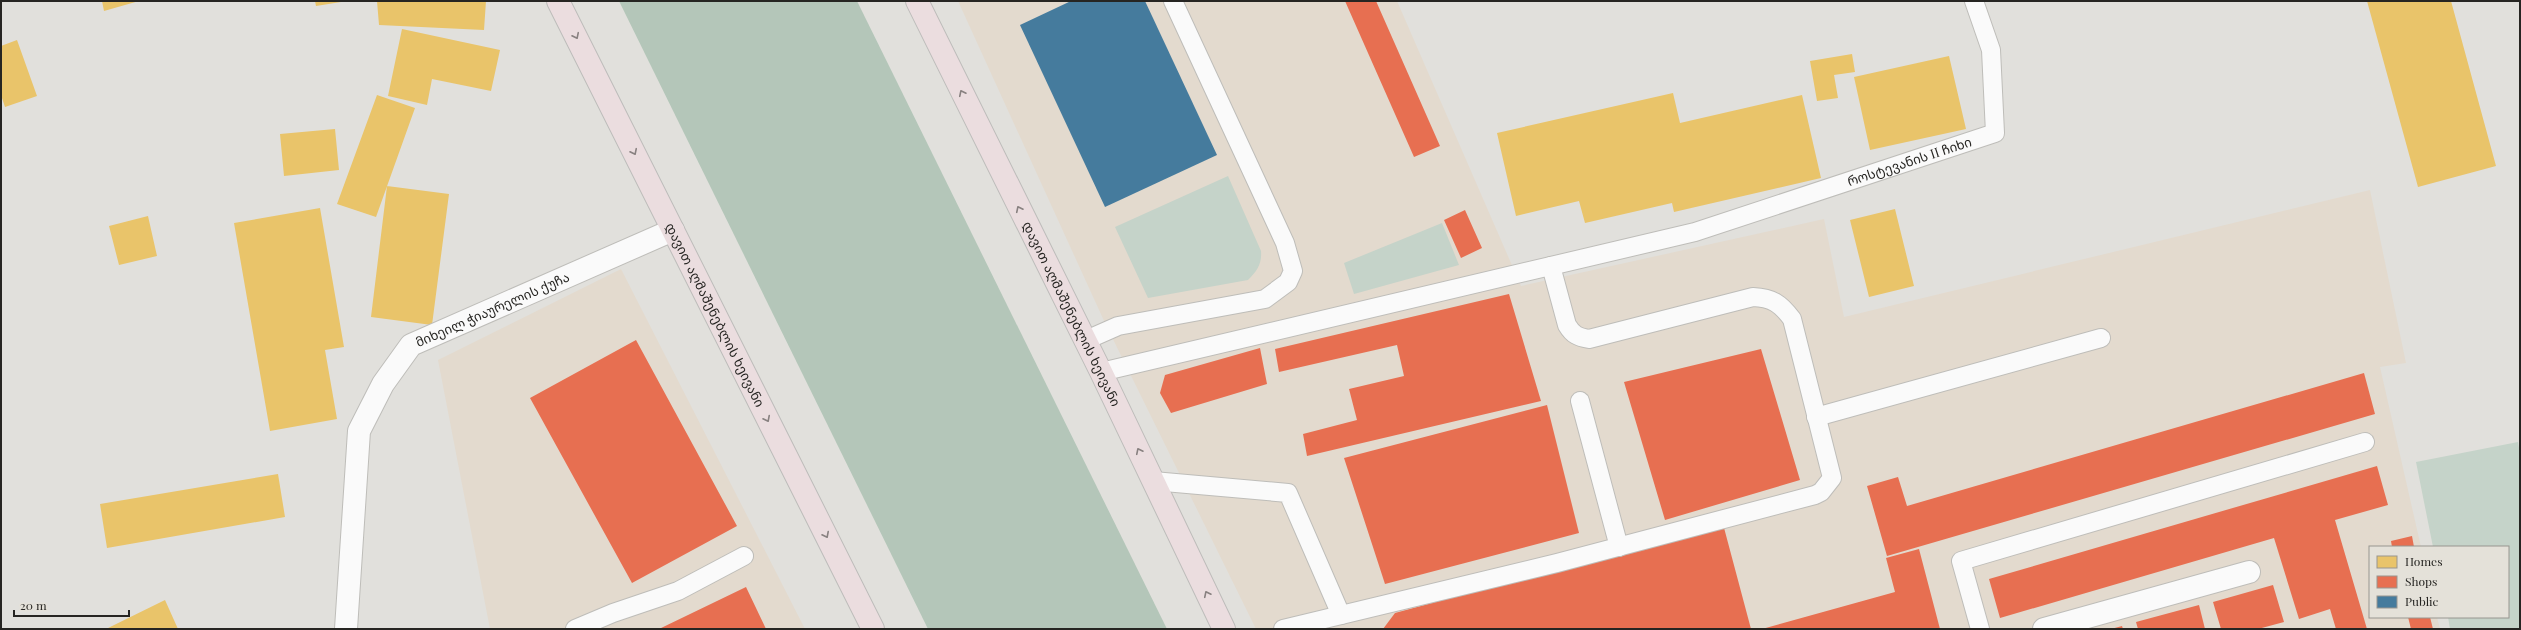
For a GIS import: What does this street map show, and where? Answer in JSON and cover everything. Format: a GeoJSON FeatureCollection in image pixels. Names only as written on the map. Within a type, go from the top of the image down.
{"type":"FeatureCollection","features":[{"type":"Feature","properties":{"kind":"highway","name":"დავით აღმაშენებლის ხეივანი"},"geometry":{"type":"LineString","coordinates":[[558,1],[873,629]]}},
{"type":"Feature","properties":{"kind":"highway","name":"დავით აღმაშენებლის ხეივანი"},"geometry":{"type":"LineString","coordinates":[[917,1],[1084,341],[1101,372],[1224,629]]}},
{"type":"Feature","properties":{"kind":"street","name":"მიხეილ ჭიაურელის ქუჩა"},"geometry":{"type":"LineString","coordinates":[[346,629],[359,431],[383,384],[411,345],[672,230]]}},
{"type":"Feature","properties":{"kind":"street"},"geometry":{"type":"LineString","coordinates":[[2044,629],[2249,572]]}},
{"type":"Feature","properties":{"kind":"lane"},"geometry":{"type":"LineString","coordinates":[[1084,341],[1118,326],[1265,299],[1288,282],[1293,271],[1282,236],[1173,1]]}},
{"type":"Feature","properties":{"kind":"lane","name":"როსტევანის II ჩიხი"},"geometry":{"type":"LineString","coordinates":[[1551,266],[1695,232],[1995,133],[1991,50],[1974,1]]}},
{"type":"Feature","properties":{"kind":"lane"},"geometry":{"type":"LineString","coordinates":[[1101,372],[1551,266],[1567,325],[1571,332],[1579,337],[1589,339],[1752,297],[1770,298],[1782,306],[1792,319],[1832,478],[1821,492],[1815,495],[1619,547],[1283,629]]}},
{"type":"Feature","properties":{"kind":"lane"},"geometry":{"type":"LineString","coordinates":[[1816,417],[2101,338]]}},
{"type":"Feature","properties":{"kind":"lane"},"geometry":{"type":"LineString","coordinates":[[1580,401],[1619,547]]}},
{"type":"Feature","properties":{"kind":"lane"},"geometry":{"type":"LineString","coordinates":[[1980,629],[1961,561],[2365,442]]}},
{"type":"Feature","properties":{"kind":"lane"},"geometry":{"type":"LineString","coordinates":[[1153,481],[1288,493],[1341,615]]}},
{"type":"Feature","properties":{"kind":"lane"},"geometry":{"type":"LineString","coordinates":[[575,629],[613,613],[678,591],[744,556]]}},
{"type":"Feature","properties":{"kind":"shaded area"},"geometry":{"type":"Polygon","coordinates":[[[958,1],[1397,1],[1521,286],[1824,219],[1844,317],[2370,190],[2406,363],[2380,367],[2421,546],[2369,546],[2369,618],[2437,618],[2440,629],[1256,629],[1105,323],[958,1]]]}},
{"type":"Feature","properties":{"kind":"shaded area"},"geometry":{"type":"Polygon","coordinates":[[[1228,176],[1261,251],[1260,264],[1248,280],[1148,298],[1115,227],[1228,176]]]}},
{"type":"Feature","properties":{"kind":"shaded area"},"geometry":{"type":"Polygon","coordinates":[[[1442,223],[1459,265],[1354,294],[1344,263],[1442,223]]]}},
{"type":"Feature","properties":{"kind":"shaded area"},"geometry":{"type":"Polygon","coordinates":[[[621,269],[805,629],[490,629],[438,360],[621,269]]]}},
{"type":"Feature","properties":{"kind":"shaded area"},"geometry":{"type":"Polygon","coordinates":[[[2518,442],[2520,454],[2520,629],[2450,629],[2448,618],[2509,618],[2509,546],[2433,546],[2416,462],[2518,442]]]}},
{"type":"Feature","properties":{"kind":"green space"},"geometry":{"type":"Polygon","coordinates":[[[619,1],[857,1],[1167,629],[928,629],[619,1]]]}},
{"type":"Feature","properties":{"kind":"building: Homes"},"geometry":{"type":"Polygon","coordinates":[[[102,1],[139,1],[104,11],[102,1]]]}},
{"type":"Feature","properties":{"kind":"building: Homes"},"geometry":{"type":"Polygon","coordinates":[[[315,1],[340,1],[341,2],[316,6],[315,1]]]}},
{"type":"Feature","properties":{"kind":"building: Homes"},"geometry":{"type":"Polygon","coordinates":[[[377,1],[486,1],[484,30],[379,25],[377,1]]]}},
{"type":"Feature","properties":{"kind":"building: Homes"},"geometry":{"type":"Polygon","coordinates":[[[2367,1],[2451,1],[2496,166],[2418,187],[2367,1]]]}},
{"type":"Feature","properties":{"kind":"building: Homes"},"geometry":{"type":"Polygon","coordinates":[[[402,29],[500,50],[491,91],[432,79],[427,105],[388,96],[402,29]]]}},
{"type":"Feature","properties":{"kind":"building: Homes"},"geometry":{"type":"Polygon","coordinates":[[[17,40],[37,96],[5,107],[1,95],[1,46],[17,40]]]}},
{"type":"Feature","properties":{"kind":"building: Homes"},"geometry":{"type":"Polygon","coordinates":[[[1852,54],[1855,72],[1834,75],[1838,98],[1817,101],[1810,61],[1852,54]]]}},
{"type":"Feature","properties":{"kind":"building: Homes"},"geometry":{"type":"Polygon","coordinates":[[[1949,56],[1966,129],[1870,150],[1854,77],[1949,56]]]}},
{"type":"Feature","properties":{"kind":"building: Homes"},"geometry":{"type":"Polygon","coordinates":[[[1673,93],[1680,123],[1802,95],[1821,178],[1674,212],[1672,203],[1585,223],[1579,201],[1516,216],[1497,133],[1673,93]]]}},
{"type":"Feature","properties":{"kind":"building: Homes"},"geometry":{"type":"Polygon","coordinates":[[[377,95],[415,108],[376,217],[337,204],[377,95]]]}},
{"type":"Feature","properties":{"kind":"building: Homes"},"geometry":{"type":"Polygon","coordinates":[[[335,129],[339,170],[284,176],[280,134],[335,129]]]}},
{"type":"Feature","properties":{"kind":"building: Homes"},"geometry":{"type":"Polygon","coordinates":[[[387,186],[449,194],[432,325],[371,317],[387,186]]]}},
{"type":"Feature","properties":{"kind":"building: Homes"},"geometry":{"type":"Polygon","coordinates":[[[320,208],[344,347],[325,350],[337,419],[270,431],[234,223],[320,208]]]}},
{"type":"Feature","properties":{"kind":"building: Homes"},"geometry":{"type":"Polygon","coordinates":[[[1895,209],[1914,286],[1869,297],[1850,220],[1895,209]]]}},
{"type":"Feature","properties":{"kind":"building: Homes"},"geometry":{"type":"Polygon","coordinates":[[[148,216],[157,256],[119,265],[109,226],[148,216]]]}},
{"type":"Feature","properties":{"kind":"building: Homes"},"geometry":{"type":"Polygon","coordinates":[[[278,474],[285,517],[107,548],[100,504],[278,474]]]}},
{"type":"Feature","properties":{"kind":"building: Homes"},"geometry":{"type":"Polygon","coordinates":[[[165,600],[178,629],[106,629],[165,600]]]}},
{"type":"Feature","properties":{"kind":"building: Shops"},"geometry":{"type":"Polygon","coordinates":[[[1345,1],[1376,1],[1440,146],[1414,157],[1345,1]]]}},
{"type":"Feature","properties":{"kind":"building: Shops"},"geometry":{"type":"Polygon","coordinates":[[[1465,210],[1482,248],[1461,258],[1444,220],[1465,210]]]}},
{"type":"Feature","properties":{"kind":"building: Shops"},"geometry":{"type":"Polygon","coordinates":[[[1509,294],[1541,401],[1307,456],[1303,434],[1357,420],[1349,389],[1404,376],[1397,345],[1279,372],[1275,349],[1509,294]]]}},
{"type":"Feature","properties":{"kind":"building: Shops"},"geometry":{"type":"Polygon","coordinates":[[[636,340],[737,526],[632,583],[530,398],[636,340]]]}},
{"type":"Feature","properties":{"kind":"building: Shops"},"geometry":{"type":"Polygon","coordinates":[[[1260,348],[1267,384],[1171,413],[1160,393],[1165,375],[1260,348]]]}},
{"type":"Feature","properties":{"kind":"building: Shops"},"geometry":{"type":"Polygon","coordinates":[[[1761,349],[1800,480],[1665,520],[1624,382],[1761,349]]]}},
{"type":"Feature","properties":{"kind":"building: Shops"},"geometry":{"type":"Polygon","coordinates":[[[2364,373],[2375,414],[1887,556],[1867,486],[1898,477],[1907,506],[2364,373]]]}},
{"type":"Feature","properties":{"kind":"building: Shops"},"geometry":{"type":"Polygon","coordinates":[[[1547,405],[1579,533],[1385,584],[1344,458],[1547,405]]]}},
{"type":"Feature","properties":{"kind":"building: Shops"},"geometry":{"type":"Polygon","coordinates":[[[2377,466],[2388,505],[2335,520],[2367,629],[2336,629],[2330,609],[2299,619],[2274,538],[2000,618],[1989,579],[2377,466]]]}},
{"type":"Feature","properties":{"kind":"building: Shops"},"geometry":{"type":"Polygon","coordinates":[[[1723,524],[1751,629],[1383,629],[1395,613],[1723,524]]]}},
{"type":"Feature","properties":{"kind":"building: Shops"},"geometry":{"type":"Polygon","coordinates":[[[2412,536],[2414,546],[2392,546],[2391,541],[2412,536]]]}},
{"type":"Feature","properties":{"kind":"building: Shops"},"geometry":{"type":"Polygon","coordinates":[[[1919,549],[1940,629],[1762,629],[1895,592],[1886,558],[1919,549]]]}},
{"type":"Feature","properties":{"kind":"building: Shops"},"geometry":{"type":"Polygon","coordinates":[[[2273,585],[2284,622],[2258,629],[2221,629],[2213,602],[2273,585]]]}},
{"type":"Feature","properties":{"kind":"building: Shops"},"geometry":{"type":"Polygon","coordinates":[[[746,587],[766,629],[659,629],[746,587]]]}},
{"type":"Feature","properties":{"kind":"building: Shops"},"geometry":{"type":"Polygon","coordinates":[[[2199,605],[2205,629],[2138,629],[2136,622],[2199,605]]]}},
{"type":"Feature","properties":{"kind":"building: Shops"},"geometry":{"type":"Polygon","coordinates":[[[2408,618],[2430,618],[2433,629],[2411,629],[2408,618]]]}},
{"type":"Feature","properties":{"kind":"building: Shops"},"geometry":{"type":"Polygon","coordinates":[[[2122,626],[2123,629],[2111,629],[2122,626]]]}},
{"type":"Feature","properties":{"kind":"building: Public"},"geometry":{"type":"Polygon","coordinates":[[[1071,1],[1145,1],[1217,155],[1105,207],[1020,25],[1071,1]]]}}]}
